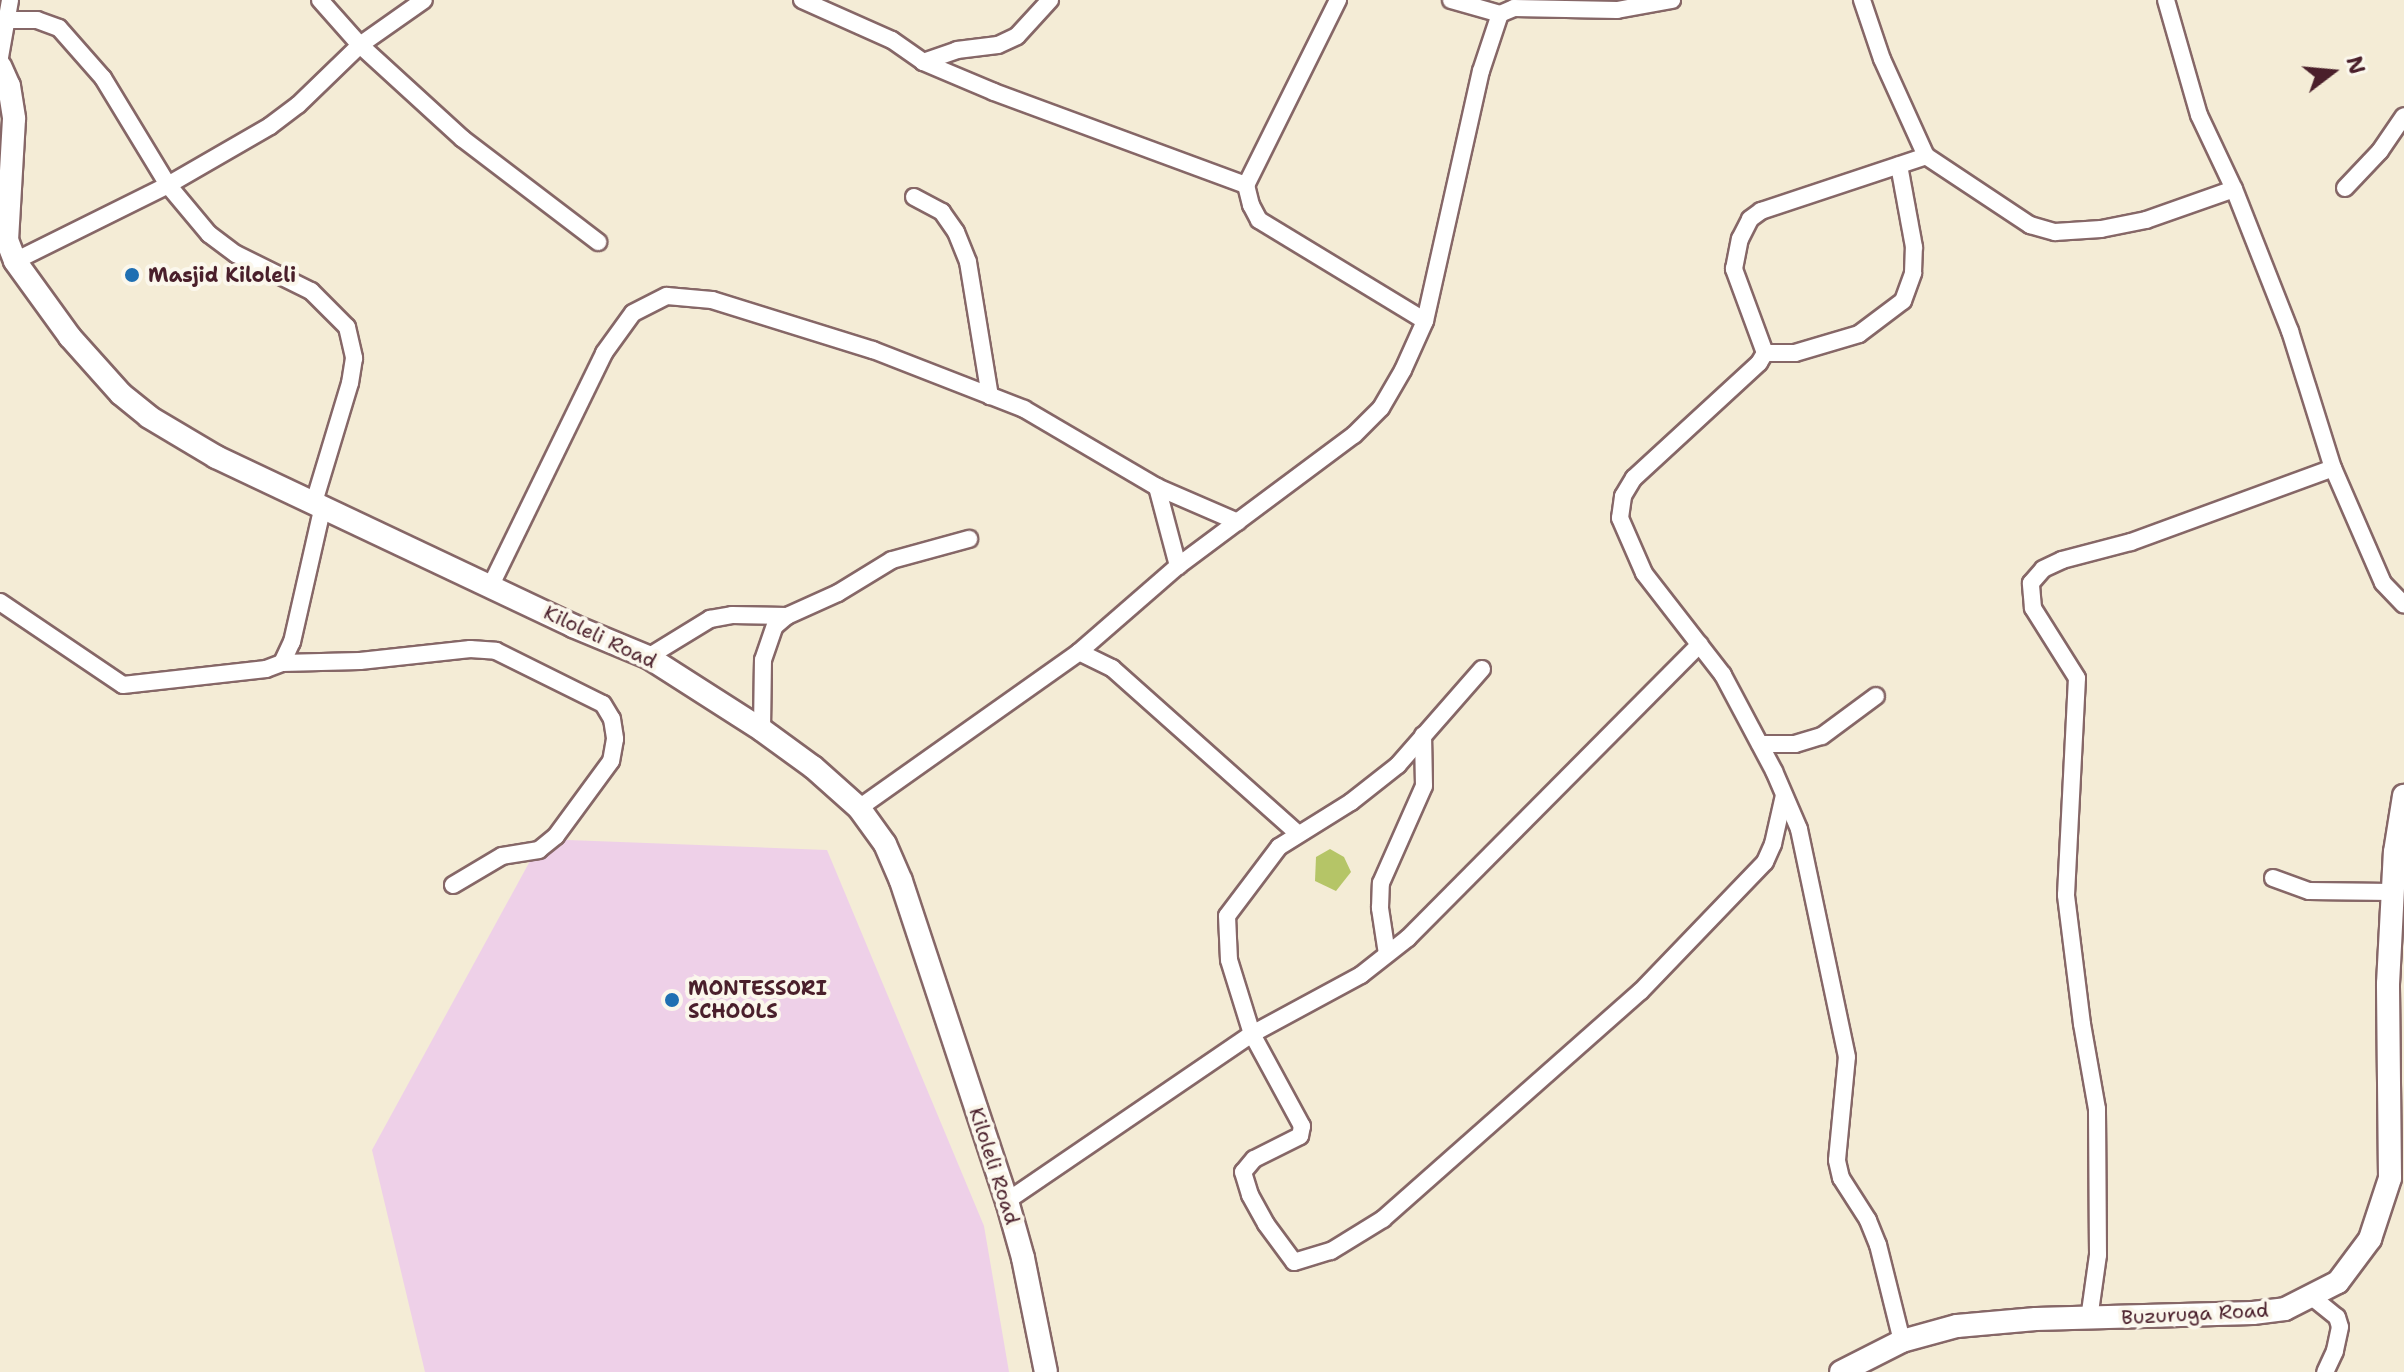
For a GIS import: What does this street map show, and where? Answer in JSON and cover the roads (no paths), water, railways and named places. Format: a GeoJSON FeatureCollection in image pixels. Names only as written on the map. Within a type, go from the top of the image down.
{"type":"FeatureCollection","features":[{"type":"Feature","properties":{"kind":"main road"},"geometry":{"type":"LineString","coordinates":[[0,66],[9,86],[14,119],[7,251]]}},
{"type":"Feature","properties":{"kind":"main road","name":"Kiloleli Road"},"geometry":{"type":"LineString","coordinates":[[7,251],[94,366],[149,417],[216,457],[573,626],[648,657],[762,730],[813,767],[859,808],[885,844],[901,881],[1007,1201],[1023,1258],[1046,1372]]}},
{"type":"Feature","properties":{"kind":"main road","name":"Buzuruga Road"},"geometry":{"type":"LineString","coordinates":[[1841,1372],[1902,1341],[1957,1326],[2036,1319],[2253,1313],[2285,1309],[2338,1282],[2356,1263],[2370,1239],[2390,1178],[2388,984],[2392,892],[2402,812]]}},
{"type":"Feature","properties":{"kind":"street"},"geometry":{"type":"LineString","coordinates":[[0,57],[9,20],[10,0]]}},
{"type":"Feature","properties":{"kind":"street"},"geometry":{"type":"LineString","coordinates":[[320,0],[360,45],[463,139],[598,242]]}},
{"type":"Feature","properties":{"kind":"street"},"geometry":{"type":"LineString","coordinates":[[7,251],[168,185],[270,126],[298,105],[360,45],[424,0]]}},
{"type":"Feature","properties":{"kind":"street"},"geometry":{"type":"LineString","coordinates":[[802,0],[892,40],[923,62],[1042,111],[1246,185]]}},
{"type":"Feature","properties":{"kind":"street"},"geometry":{"type":"LineString","coordinates":[[923,62],[957,50],[998,45],[1017,36],[1050,0]]}},
{"type":"Feature","properties":{"kind":"street"},"geometry":{"type":"LineString","coordinates":[[1338,0],[1246,185],[1259,220],[1425,321]]}},
{"type":"Feature","properties":{"kind":"street"},"geometry":{"type":"LineString","coordinates":[[1451,0],[1491,8],[1617,10],[1672,0]]}},
{"type":"Feature","properties":{"kind":"street"},"geometry":{"type":"LineString","coordinates":[[1862,0],[1882,59],[1926,156],[1998,207],[2030,225],[2055,232],[2101,229],[2146,220],[2234,189]]}},
{"type":"Feature","properties":{"kind":"street"},"geometry":{"type":"LineString","coordinates":[[2166,0],[2199,115],[2234,189],[2290,331],[2333,468],[2383,583],[2404,605]]}},
{"type":"Feature","properties":{"kind":"street"},"geometry":{"type":"LineString","coordinates":[[859,808],[1079,652],[1178,566],[1354,435],[1381,408],[1403,370],[1425,321],[1481,71],[1491,8]]}},
{"type":"Feature","properties":{"kind":"street"},"geometry":{"type":"LineString","coordinates":[[9,20],[37,20],[59,28],[69,37],[103,78],[168,185],[209,234],[236,254],[311,291],[347,327],[354,358],[350,383],[318,504],[292,642],[282,663]]}},
{"type":"Feature","properties":{"kind":"street"},"geometry":{"type":"LineString","coordinates":[[2345,188],[2380,151],[2404,116]]}},
{"type":"Feature","properties":{"kind":"street"},"geometry":{"type":"LineString","coordinates":[[1765,353],[1734,269],[1740,239],[1750,219],[1761,211],[1926,156]]}},
{"type":"Feature","properties":{"kind":"street"},"geometry":{"type":"LineString","coordinates":[[1765,353],[1795,353],[1859,334],[1903,301],[1913,273],[1914,247],[1899,165]]}},
{"type":"Feature","properties":{"kind":"street"},"geometry":{"type":"LineString","coordinates":[[914,197],[942,212],[956,232],[968,262],[990,396]]}},
{"type":"Feature","properties":{"kind":"street"},"geometry":{"type":"LineString","coordinates":[[491,585],[604,353],[633,313],[651,301],[667,296],[712,300],[873,350],[1024,409],[1157,487],[1238,522]]}},
{"type":"Feature","properties":{"kind":"street"},"geometry":{"type":"LineString","coordinates":[[1765,353],[1759,363],[1634,478],[1623,496],[1620,518],[1638,563],[1723,675],[1760,744],[1799,829],[1847,1057],[1837,1160],[1841,1178],[1868,1220],[1878,1245],[1902,1341]]}},
{"type":"Feature","properties":{"kind":"street"},"geometry":{"type":"LineString","coordinates":[[2089,1319],[2098,1255],[2097,1109],[2082,1024],[2066,895],[2077,678],[2033,608],[2031,583],[2043,569],[2062,560],[2131,542],[2333,468]]}},
{"type":"Feature","properties":{"kind":"street"},"geometry":{"type":"LineString","coordinates":[[1157,487],[1178,566]]}},
{"type":"Feature","properties":{"kind":"street"},"geometry":{"type":"LineString","coordinates":[[762,730],[763,660],[775,626],[787,616],[838,593],[892,560],[969,539]]}},
{"type":"Feature","properties":{"kind":"street"},"geometry":{"type":"LineString","coordinates":[[0,602],[123,685],[238,674],[282,663],[360,661],[470,649],[496,651],[603,704],[612,719],[615,739],[611,761],[556,836],[539,850],[502,856],[453,885]]}},
{"type":"Feature","properties":{"kind":"street"},"geometry":{"type":"LineString","coordinates":[[648,657],[710,619],[732,615],[787,616]]}},
{"type":"Feature","properties":{"kind":"street"},"geometry":{"type":"LineString","coordinates":[[1007,1201],[1252,1034],[1361,975],[1437,911],[1573,768],[1700,644]]}},
{"type":"Feature","properties":{"kind":"street"},"geometry":{"type":"LineString","coordinates":[[1079,652],[1112,668],[1298,834]]}},
{"type":"Feature","properties":{"kind":"street"},"geometry":{"type":"LineString","coordinates":[[1482,669],[1398,765],[1363,793],[1279,847],[1227,916],[1225,927],[1229,960],[1252,1034],[1301,1122],[1300,1136],[1254,1159],[1243,1172],[1245,1183],[1288,1258],[1304,1262],[1352,1241],[1383,1219],[1640,992],[1765,862],[1773,844],[1784,795]]}},
{"type":"Feature","properties":{"kind":"street"},"geometry":{"type":"LineString","coordinates":[[1760,744],[1795,744],[1822,736],[1876,696]]}},
{"type":"Feature","properties":{"kind":"street"},"geometry":{"type":"LineString","coordinates":[[1387,954],[1380,908],[1381,883],[1424,786],[1423,735]]}},
{"type":"Feature","properties":{"kind":"street"},"geometry":{"type":"LineString","coordinates":[[2273,878],[2309,891],[2392,892]]}},
{"type":"Feature","properties":{"kind":"street"},"geometry":{"type":"LineString","coordinates":[[2312,1297],[2337,1317],[2340,1327],[2335,1351],[2325,1372]]}},
{"type":"Feature","properties":{"kind":"place","name":"Masjid Kiloleli"},"geometry":{"type":"Point","coordinates":[132,275]}},
{"type":"Feature","properties":{"kind":"place","name":"MONTESSORI SCHOOLS"},"geometry":{"type":"Point","coordinates":[672,1000]}}]}
